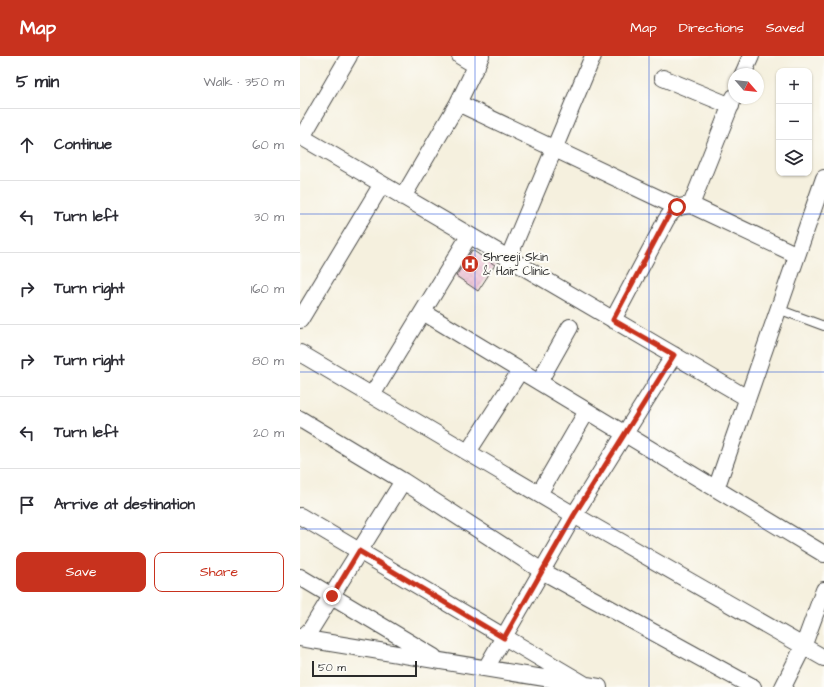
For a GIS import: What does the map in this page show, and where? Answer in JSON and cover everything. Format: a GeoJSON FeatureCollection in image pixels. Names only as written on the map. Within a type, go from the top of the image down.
{"type":"FeatureCollection","features":[{"type":"Feature","properties":{"kind":"street"},"geometry":{"type":"LineString","coordinates":[[349,56],[301,136],[508,260],[747,398]]}},
{"type":"Feature","properties":{"kind":"street"},"geometry":{"type":"LineString","coordinates":[[403,197],[458,103],[479,61],[460,56]]}},
{"type":"Feature","properties":{"kind":"street"},"geometry":{"type":"LineString","coordinates":[[508,260],[593,56]]}},
{"type":"Feature","properties":{"kind":"street"},"geometry":{"type":"LineString","coordinates":[[746,68],[751,56]]}},
{"type":"Feature","properties":{"kind":"street"},"geometry":{"type":"LineString","coordinates":[[663,78],[728,100]]}},
{"type":"Feature","properties":{"kind":"street"},"geometry":{"type":"LineString","coordinates":[[458,103],[554,150],[797,255]]}},
{"type":"Feature","properties":{"kind":"street"},"geometry":{"type":"LineString","coordinates":[[613,320],[672,210],[684,206],[731,104]]}},
{"type":"Feature","properties":{"kind":"street"},"geometry":{"type":"LineString","coordinates":[[716,489],[824,178]]}},
{"type":"Feature","properties":{"kind":"street"},"geometry":{"type":"LineString","coordinates":[[300,320],[382,184]]}},
{"type":"Feature","properties":{"kind":"street"},"geometry":{"type":"LineString","coordinates":[[372,395],[469,236]]}},
{"type":"Feature","properties":{"kind":"street"},"geometry":{"type":"LineString","coordinates":[[422,312],[824,554]]}},
{"type":"Feature","properties":{"kind":"street"},"geometry":{"type":"LineString","coordinates":[[539,382],[570,327]]}},
{"type":"Feature","properties":{"kind":"street"},"geometry":{"type":"LineString","coordinates":[[300,352],[574,515],[824,658]]}},
{"type":"Feature","properties":{"kind":"street"},"geometry":{"type":"LineString","coordinates":[[486,668],[574,515],[674,355]]}},
{"type":"Feature","properties":{"kind":"street"},"geometry":{"type":"LineString","coordinates":[[468,452],[520,371]]}},
{"type":"Feature","properties":{"kind":"street"},"geometry":{"type":"LineString","coordinates":[[539,494],[588,412]]}},
{"type":"Feature","properties":{"kind":"street"},"geometry":{"type":"LineString","coordinates":[[300,420],[403,481],[542,571],[754,687]]}},
{"type":"Feature","properties":{"kind":"street"},"geometry":{"type":"LineString","coordinates":[[300,637],[305,635],[311,629],[403,481]]}},
{"type":"Feature","properties":{"kind":"street"},"geometry":{"type":"LineString","coordinates":[[300,516],[504,638],[591,686]]}},
{"type":"Feature","properties":{"kind":"street"},"geometry":{"type":"LineString","coordinates":[[300,577],[442,661]]}},
{"type":"Feature","properties":{"kind":"street"},"geometry":{"type":"LineString","coordinates":[[783,687],[803,647],[824,590]]}},
{"type":"Feature","properties":{"kind":"street"},"geometry":{"type":"LineString","coordinates":[[300,637],[591,686]]}},
{"type":"Feature","properties":{"kind":"lane"},"geometry":{"type":"LineString","coordinates":[[778,309],[824,326]]}},
{"type":"Feature","properties":{"kind":"building"},"geometry":{"type":"Polygon","coordinates":[[[472,250],[495,265],[478,291],[456,276],[472,250]]]}},
{"type":"Feature","properties":{"kind":"place","name":"Shreeji Skin & Hair Clinic"},"geometry":{"type":"Point","coordinates":[470,264]}},
{"type":"Feature","properties":{"kind":"route"},"geometry":{"type":"LineString","coordinates":[[332,596],[359,551],[504,638],[574,515],[674,355],[613,320],[666,220],[672,210],[677,207]]}}]}
